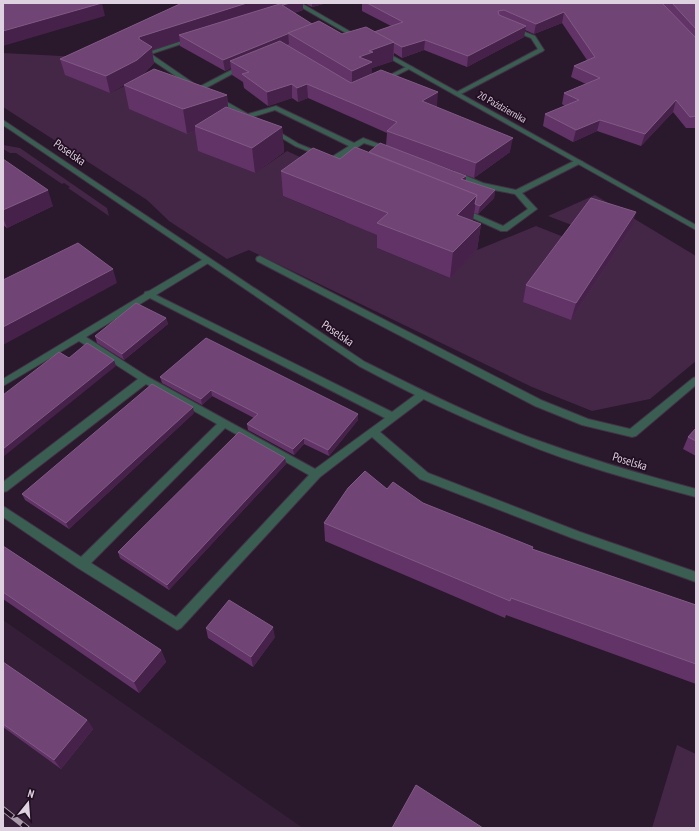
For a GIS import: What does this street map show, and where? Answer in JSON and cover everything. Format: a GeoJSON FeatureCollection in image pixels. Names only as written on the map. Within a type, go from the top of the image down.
{"type":"FeatureCollection","features":[{"type":"Feature","properties":{"kind":"street"},"geometry":{"type":"LineString","coordinates":[[297,5],[364,41]]}},
{"type":"Feature","properties":{"kind":"street"},"geometry":{"type":"LineString","coordinates":[[457,94],[542,50],[533,37],[507,26]]}},
{"type":"Feature","properties":{"kind":"street"},"geometry":{"type":"LineString","coordinates":[[332,30],[339,27]]}},
{"type":"Feature","properties":{"kind":"street"},"geometry":{"type":"LineString","coordinates":[[198,37],[146,54],[199,89],[250,118],[276,108],[354,146]]}},
{"type":"Feature","properties":{"kind":"street","name":"20 Października"},"geometry":{"type":"LineString","coordinates":[[376,48],[696,228]]}},
{"type":"Feature","properties":{"kind":"street"},"geometry":{"type":"LineString","coordinates":[[199,89],[236,69],[249,64]]}},
{"type":"Feature","properties":{"kind":"street"},"geometry":{"type":"LineString","coordinates":[[371,85],[410,67]]}},
{"type":"Feature","properties":{"kind":"street","name":"Poselska"},"geometry":{"type":"LineString","coordinates":[[3,122],[362,364],[422,395],[523,439],[628,475],[696,493]]}},
{"type":"Feature","properties":{"kind":"street"},"geometry":{"type":"LineString","coordinates":[[266,127],[297,145],[337,161],[363,140],[398,153]]}},
{"type":"Feature","properties":{"kind":"street"},"geometry":{"type":"LineString","coordinates":[[517,192],[579,162]]}},
{"type":"Feature","properties":{"kind":"street"},"geometry":{"type":"LineString","coordinates":[[447,172],[481,185],[517,192],[533,209],[504,229],[454,208]]}},
{"type":"Feature","properties":{"kind":"street"},"geometry":{"type":"LineString","coordinates":[[260,259],[538,403],[586,422],[632,433],[696,380]]}},
{"type":"Feature","properties":{"kind":"street"},"geometry":{"type":"LineString","coordinates":[[3,383],[148,294],[207,260]]}},
{"type":"Feature","properties":{"kind":"street"},"geometry":{"type":"LineString","coordinates":[[148,294],[392,417]]}},
{"type":"Feature","properties":{"kind":"street"},"geometry":{"type":"LineString","coordinates":[[79,337],[145,379],[316,474]]}},
{"type":"Feature","properties":{"kind":"street"},"geometry":{"type":"LineString","coordinates":[[3,488],[145,379]]}},
{"type":"Feature","properties":{"kind":"street"},"geometry":{"type":"LineString","coordinates":[[3,510],[82,564],[177,624],[316,474],[422,395]]}},
{"type":"Feature","properties":{"kind":"street"},"geometry":{"type":"LineString","coordinates":[[82,564],[224,423]]}},
{"type":"Feature","properties":{"kind":"street"},"geometry":{"type":"LineString","coordinates":[[373,432],[424,476],[576,535],[696,576]]}},
{"type":"Feature","properties":{"kind":"shaded area"},"geometry":{"type":"Polygon","coordinates":[[[3,53],[81,57],[110,93],[143,77],[197,119],[199,151],[255,173],[287,151],[320,166],[283,196],[345,222],[380,196],[377,248],[450,278],[477,250],[536,226],[569,239],[577,227],[548,216],[595,195],[696,256],[696,361],[650,399],[592,411],[532,387],[249,250],[227,259],[169,221],[147,200],[3,107],[3,53]]]}},
{"type":"Feature","properties":{"kind":"shaded area"},"geometry":{"type":"Polygon","coordinates":[[[3,145],[20,148],[107,208],[109,216],[68,188],[70,187],[64,183],[62,184],[16,153],[10,153],[3,149],[3,145]]]}},
{"type":"Feature","properties":{"kind":"shaded area"},"geometry":{"type":"Polygon","coordinates":[[[3,620],[303,828],[3,828],[3,620]]]}},
{"type":"Feature","properties":{"kind":"shaded area"},"geometry":{"type":"Polygon","coordinates":[[[677,745],[696,754],[696,828],[652,828],[677,745]]]}},
{"type":"Feature","properties":{"kind":"building"},"geometry":{"type":"Polygon","coordinates":[[[3,3],[102,3],[3,31],[3,3]]]}},
{"type":"Feature","properties":{"kind":"building"},"geometry":{"type":"Polygon","coordinates":[[[182,3],[247,3],[139,37],[139,39],[152,47],[137,60],[106,76],[60,59],[182,3]]]}},
{"type":"Feature","properties":{"kind":"building"},"geometry":{"type":"Polygon","coordinates":[[[283,3],[291,3],[282,5],[312,24],[223,60],[179,35],[283,3]]]}},
{"type":"Feature","properties":{"kind":"building"},"geometry":{"type":"Polygon","coordinates":[[[367,3],[662,3],[696,38],[696,116],[690,117],[676,100],[645,134],[600,120],[576,130],[545,114],[579,100],[564,93],[600,78],[574,66],[595,57],[564,12],[536,24],[504,10],[498,11],[499,15],[526,26],[468,56],[425,40],[402,47],[374,32],[403,22],[367,3]]]}},
{"type":"Feature","properties":{"kind":"building"},"geometry":{"type":"Polygon","coordinates":[[[672,3],[696,3],[696,29],[672,3]]]}},
{"type":"Feature","properties":{"kind":"building"},"geometry":{"type":"Polygon","coordinates":[[[319,21],[342,34],[366,27],[394,42],[369,51],[373,52],[359,57],[372,62],[352,71],[288,33],[319,21]]]}},
{"type":"Feature","properties":{"kind":"building"},"geometry":{"type":"Polygon","coordinates":[[[280,41],[351,83],[381,70],[438,92],[422,101],[513,138],[476,163],[387,131],[397,122],[307,84],[297,88],[292,84],[267,92],[242,74],[249,72],[230,61],[280,41]]]}},
{"type":"Feature","properties":{"kind":"building"},"geometry":{"type":"Polygon","coordinates":[[[154,69],[227,95],[183,109],[124,85],[154,69]]]}},
{"type":"Feature","properties":{"kind":"building"},"geometry":{"type":"Polygon","coordinates":[[[226,107],[282,127],[252,148],[195,126],[226,107]]]}},
{"type":"Feature","properties":{"kind":"building"},"geometry":{"type":"Polygon","coordinates":[[[380,143],[466,176],[461,179],[495,190],[480,206],[475,204],[477,195],[369,152],[380,143]]]}},
{"type":"Feature","properties":{"kind":"building"},"geometry":{"type":"Polygon","coordinates":[[[355,147],[477,195],[457,215],[481,224],[453,252],[377,223],[388,213],[281,171],[313,148],[340,159],[355,147]]]}},
{"type":"Feature","properties":{"kind":"building"},"geometry":{"type":"Polygon","coordinates":[[[3,159],[48,190],[3,210],[3,159]]]}},
{"type":"Feature","properties":{"kind":"building"},"geometry":{"type":"Polygon","coordinates":[[[591,198],[636,212],[576,303],[526,285],[591,198]]]}},
{"type":"Feature","properties":{"kind":"building"},"geometry":{"type":"Polygon","coordinates":[[[78,243],[113,269],[3,327],[3,280],[78,243]]]}},
{"type":"Feature","properties":{"kind":"building"},"geometry":{"type":"Polygon","coordinates":[[[136,303],[166,318],[122,354],[95,336],[136,303]]]}},
{"type":"Feature","properties":{"kind":"building"},"geometry":{"type":"Polygon","coordinates":[[[206,338],[358,414],[328,450],[304,438],[293,449],[247,424],[258,414],[211,390],[201,399],[160,377],[206,338]]]}},
{"type":"Feature","properties":{"kind":"building"},"geometry":{"type":"Polygon","coordinates":[[[87,343],[114,360],[3,449],[3,395],[59,352],[69,358],[87,343]]]}},
{"type":"Feature","properties":{"kind":"building"},"geometry":{"type":"Polygon","coordinates":[[[152,384],[193,407],[66,523],[22,494],[152,384]]]}},
{"type":"Feature","properties":{"kind":"building"},"geometry":{"type":"Polygon","coordinates":[[[696,428],[696,441],[688,437],[696,428]]]}},
{"type":"Feature","properties":{"kind":"building"},"geometry":{"type":"Polygon","coordinates":[[[239,432],[285,458],[167,585],[118,552],[239,432]]]}},
{"type":"Feature","properties":{"kind":"building"},"geometry":{"type":"Polygon","coordinates":[[[365,471],[387,489],[393,482],[423,503],[533,547],[532,549],[696,605],[696,664],[511,598],[510,601],[324,523],[348,488],[365,471]]]}},
{"type":"Feature","properties":{"kind":"building"},"geometry":{"type":"Polygon","coordinates":[[[3,546],[161,650],[134,682],[3,592],[3,546]]]}},
{"type":"Feature","properties":{"kind":"building"},"geometry":{"type":"Polygon","coordinates":[[[229,600],[273,627],[251,657],[206,628],[229,600]]]}},
{"type":"Feature","properties":{"kind":"building"},"geometry":{"type":"Polygon","coordinates":[[[3,662],[87,720],[54,760],[3,724],[3,662]]]}},
{"type":"Feature","properties":{"kind":"building"},"geometry":{"type":"Polygon","coordinates":[[[416,785],[483,828],[392,828],[416,785]]]}},
{"type":"Feature","properties":{"kind":"railway"},"geometry":{"type":"LineString","coordinates":[[3,809],[27,828]]}}]}
